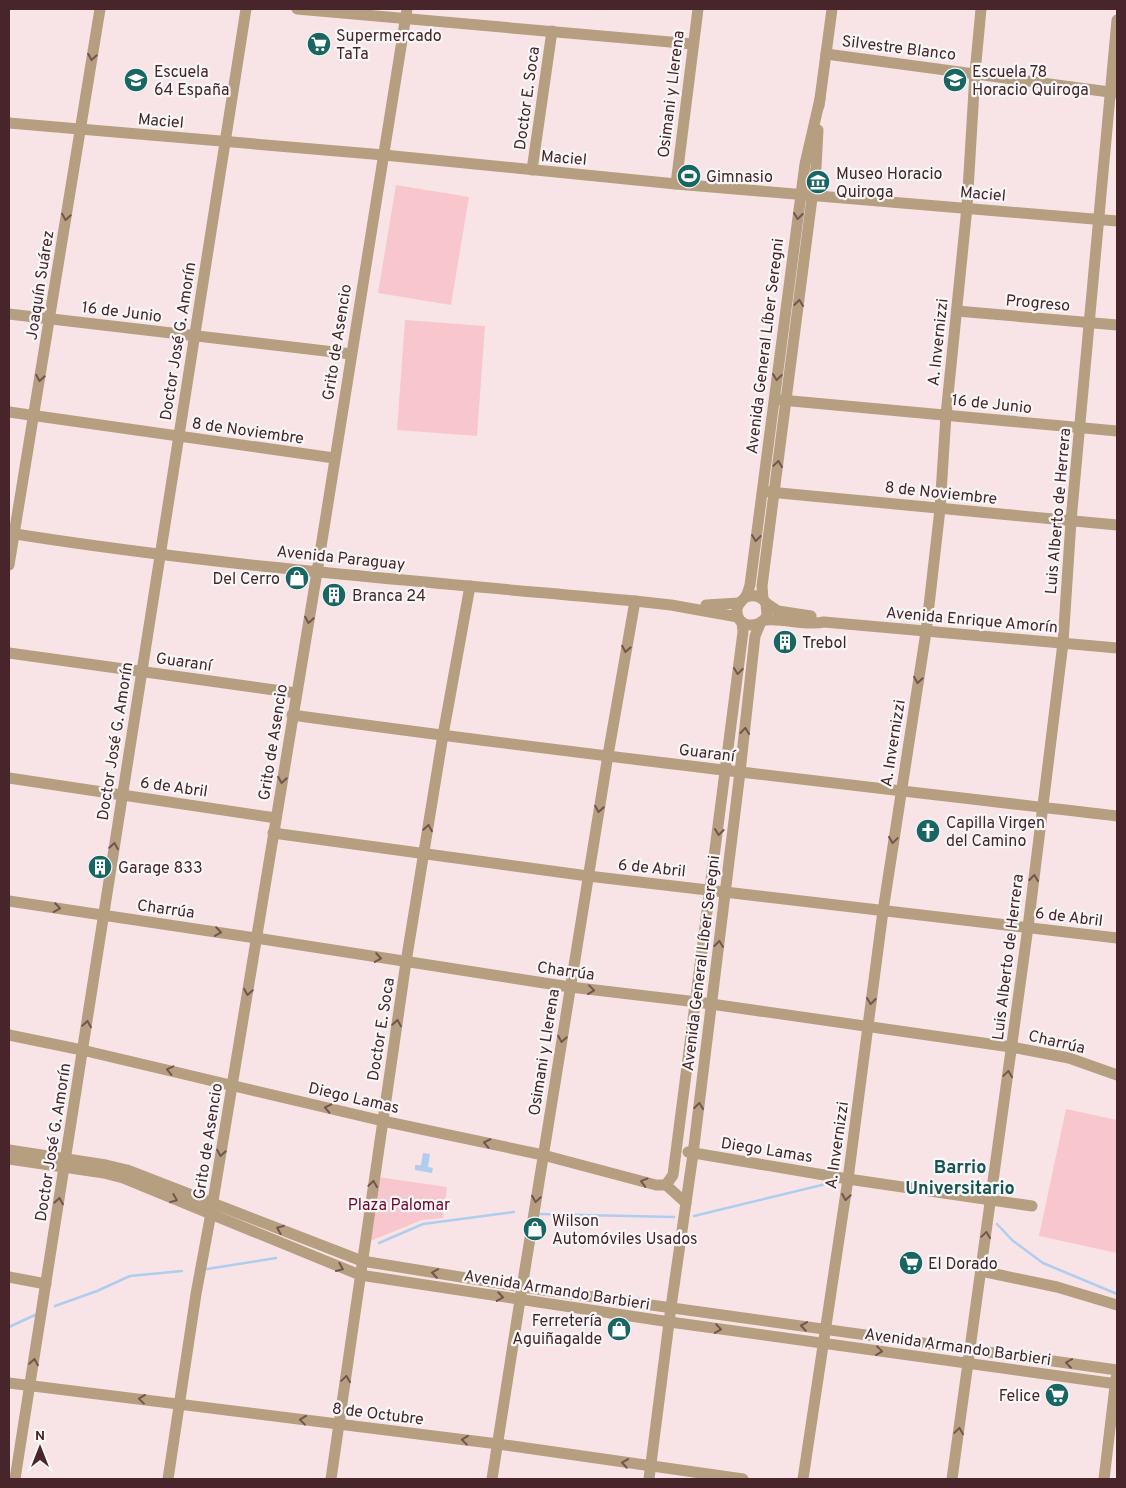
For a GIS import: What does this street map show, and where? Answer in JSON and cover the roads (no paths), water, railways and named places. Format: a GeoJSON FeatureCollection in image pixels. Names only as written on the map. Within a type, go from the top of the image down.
{"type":"FeatureCollection","features":[{"type":"Feature","properties":{"kind":"street","name":"Joaquín Suárez"},"geometry":{"type":"LineString","coordinates":[[9,566],[11,533],[34,416],[100,9]]}},
{"type":"Feature","properties":{"kind":"street","name":"Doctor José G. Amorín"},"geometry":{"type":"LineString","coordinates":[[15,1479],[246,9]]}},
{"type":"Feature","properties":{"kind":"street"},"geometry":{"type":"LineString","coordinates":[[297,9],[406,13],[552,31],[693,44]]}},
{"type":"Feature","properties":{"kind":"street","name":"Osimani y Llerena"},"geometry":{"type":"LineString","coordinates":[[676,184],[698,9]]}},
{"type":"Feature","properties":{"kind":"street","name":"Avenida General Líber Seregni"},"geometry":{"type":"LineString","coordinates":[[765,601],[762,586],[813,195],[820,99],[832,9]]}},
{"type":"Feature","properties":{"kind":"street","name":"A. Invernizzi"},"geometry":{"type":"LineString","coordinates":[[803,1479],[848,1179],[900,791],[926,632],[940,509],[946,415],[967,208],[981,9]]}},
{"type":"Feature","properties":{"kind":"street","name":"Grito de Asencio"},"geometry":{"type":"LineString","coordinates":[[168,1479],[196,1294],[212,1208],[292,714],[317,572],[406,13]]}},
{"type":"Feature","properties":{"kind":"street","name":"Luis Alberto de Herrera"},"geometry":{"type":"LineString","coordinates":[[952,1479],[1028,927],[1063,643],[1099,220],[1114,93],[1117,20]]}},
{"type":"Feature","properties":{"kind":"street","name":"Doctor E. Soca"},"geometry":{"type":"LineString","coordinates":[[532,170],[552,31]]}},
{"type":"Feature","properties":{"kind":"street","name":"Silvestre Blanco"},"geometry":{"type":"LineString","coordinates":[[826,54],[1114,93]]}},
{"type":"Feature","properties":{"kind":"street","name":"Avenida General Líber Seregni"},"geometry":{"type":"LineString","coordinates":[[742,600],[750,585],[805,164],[820,99]]}},
{"type":"Feature","properties":{"kind":"street","name":"Maciel"},"geometry":{"type":"LineString","coordinates":[[9,123],[384,155],[676,184],[1117,221]]}},
{"type":"Feature","properties":{"kind":"street","name":"Progreso"},"geometry":{"type":"LineString","coordinates":[[957,311],[1117,326]]}},
{"type":"Feature","properties":{"kind":"street","name":"16 de Junio"},"geometry":{"type":"LineString","coordinates":[[9,314],[351,354]]}},
{"type":"Feature","properties":{"kind":"street","name":"16 de Junio"},"geometry":{"type":"LineString","coordinates":[[774,399],[1117,431]]}},
{"type":"Feature","properties":{"kind":"street","name":"8 de Noviembre"},"geometry":{"type":"LineString","coordinates":[[9,412],[334,458]]}},
{"type":"Feature","properties":{"kind":"street","name":"8 de Noviembre"},"geometry":{"type":"LineString","coordinates":[[762,491],[1117,526]]}},
{"type":"Feature","properties":{"kind":"street","name":"Avenida Paraguay"},"geometry":{"type":"LineString","coordinates":[[11,533],[160,555],[317,572],[671,605],[740,620]]}},
{"type":"Feature","properties":{"kind":"street","name":"Doctor E. Soca"},"geometry":{"type":"LineString","coordinates":[[331,1479],[406,962],[470,586]]}},
{"type":"Feature","properties":{"kind":"street"},"geometry":{"type":"LineString","coordinates":[[755,596],[765,601],[768,612],[763,622],[751,626],[740,620],[738,607],[742,600],[755,596]]}},
{"type":"Feature","properties":{"kind":"street","name":"Avenida Paraguay"},"geometry":{"type":"LineString","coordinates":[[671,605],[720,605],[742,600]]}},
{"type":"Feature","properties":{"kind":"street","name":"Osimani y Llerena"},"geometry":{"type":"LineString","coordinates":[[492,1479],[588,876],[635,601]]}},
{"type":"Feature","properties":{"kind":"street","name":"Avenida Enrique Amorín"},"geometry":{"type":"LineString","coordinates":[[765,601],[778,611],[816,616],[824,622]]}},
{"type":"Feature","properties":{"kind":"street","name":"Avenida Enrique Amorín"},"geometry":{"type":"LineString","coordinates":[[763,622],[777,619],[814,624],[824,622],[1117,648]]}},
{"type":"Feature","properties":{"kind":"street","name":"Avenida General Líber Seregni"},"geometry":{"type":"LineString","coordinates":[[666,1185],[673,1175],[697,1002],[743,632],[740,620]]}},
{"type":"Feature","properties":{"kind":"street","name":"Avenida General Líber Seregni"},"geometry":{"type":"LineString","coordinates":[[649,1479],[726,892],[755,636],[763,622]]}},
{"type":"Feature","properties":{"kind":"street","name":"Guaraní"},"geometry":{"type":"LineString","coordinates":[[9,653],[296,693]]}},
{"type":"Feature","properties":{"kind":"street","name":"Guaraní"},"geometry":{"type":"LineString","coordinates":[[292,714],[443,736],[726,771],[1117,816]]}},
{"type":"Feature","properties":{"kind":"street","name":"6 de Abril"},"geometry":{"type":"LineString","coordinates":[[9,778],[276,818]]}},
{"type":"Feature","properties":{"kind":"street","name":"6 de Abril"},"geometry":{"type":"LineString","coordinates":[[273,833],[588,876],[1117,938]]}},
{"type":"Feature","properties":{"kind":"street","name":"Charrúa"},"geometry":{"type":"LineString","coordinates":[[9,900],[570,988],[697,1002],[1012,1047],[1069,1058],[1117,1075]]}},
{"type":"Feature","properties":{"kind":"street","name":"Diego Lamas"},"geometry":{"type":"LineString","coordinates":[[9,1035],[82,1050],[382,1121],[543,1155],[656,1185],[666,1185]]}},
{"type":"Feature","properties":{"kind":"street","name":"Diego Lamas"},"geometry":{"type":"LineString","coordinates":[[677,1148],[693,1154],[1032,1206]]}},
{"type":"Feature","properties":{"kind":"street","name":"Avenida Armando Barbieri"},"geometry":{"type":"LineString","coordinates":[[9,1150],[65,1163]]}},
{"type":"Feature","properties":{"kind":"street","name":"Avenida Armando Barbieri"},"geometry":{"type":"LineString","coordinates":[[9,1159],[106,1165],[126,1170],[360,1275],[670,1322],[1116,1384]]}},
{"type":"Feature","properties":{"kind":"street"},"geometry":{"type":"LineString","coordinates":[[666,1185],[686,1203]]}},
{"type":"Feature","properties":{"kind":"street","name":"Avenida Armando Barbieri"},"geometry":{"type":"LineString","coordinates":[[212,1208],[362,1261],[522,1286],[1117,1370]]}},
{"type":"Feature","properties":{"kind":"street"},"geometry":{"type":"LineString","coordinates":[[981,1271],[1057,1287],[1117,1305]]}},
{"type":"Feature","properties":{"kind":"street"},"geometry":{"type":"LineString","coordinates":[[9,1277],[46,1284]]}},
{"type":"Feature","properties":{"kind":"street"},"geometry":{"type":"LineString","coordinates":[[1104,1479],[1117,1370]]}},
{"type":"Feature","properties":{"kind":"street","name":"8 de Octubre"},"geometry":{"type":"LineString","coordinates":[[9,1383],[498,1444],[743,1479]]}},
{"type":"Feature","properties":{"kind":"water"},"geometry":{"type":"Polygon","coordinates":[[[423,1153],[430,1154],[428,1167],[433,1168],[432,1173],[415,1170],[415,1165],[421,1165],[423,1153]]]}},
{"type":"Feature","properties":{"kind":"waterway"},"geometry":{"type":"LineString","coordinates":[[694,1216],[830,1183]]}},
{"type":"Feature","properties":{"kind":"waterway"},"geometry":{"type":"LineString","coordinates":[[379,1243],[423,1224],[514,1212]]}},
{"type":"Feature","properties":{"kind":"waterway"},"geometry":{"type":"LineString","coordinates":[[538,1214],[674,1217]]}},
{"type":"Feature","properties":{"kind":"waterway"},"geometry":{"type":"LineString","coordinates":[[997,1224],[1012,1240],[1043,1263],[1117,1294]]}},
{"type":"Feature","properties":{"kind":"waterway"},"geometry":{"type":"LineString","coordinates":[[207,1269],[276,1258]]}},
{"type":"Feature","properties":{"kind":"waterway"},"geometry":{"type":"LineString","coordinates":[[55,1306],[97,1291],[130,1276],[182,1271]]}},
{"type":"Feature","properties":{"kind":"waterway"},"geometry":{"type":"LineString","coordinates":[[9,1327],[35,1315]]}},
{"type":"Feature","properties":{"kind":"place","name":"Supermercado TaTa"},"geometry":{"type":"Point","coordinates":[319,44]}},
{"type":"Feature","properties":{"kind":"place","name":"Escuela 64 España"},"geometry":{"type":"Point","coordinates":[136,80]}},
{"type":"Feature","properties":{"kind":"place","name":"Escuela 78 Horacio Quiroga"},"geometry":{"type":"Point","coordinates":[955,80]}},
{"type":"Feature","properties":{"kind":"place","name":"Gimnasio"},"geometry":{"type":"Point","coordinates":[689,176]}},
{"type":"Feature","properties":{"kind":"place","name":"Museo Horacio Quiroga"},"geometry":{"type":"Point","coordinates":[818,182]}},
{"type":"Feature","properties":{"kind":"place","name":"Del Cerro"},"geometry":{"type":"Point","coordinates":[297,578]}},
{"type":"Feature","properties":{"kind":"place","name":"Branca 24"},"geometry":{"type":"Point","coordinates":[334,595]}},
{"type":"Feature","properties":{"kind":"place","name":"Trebol"},"geometry":{"type":"Point","coordinates":[785,642]}},
{"type":"Feature","properties":{"kind":"place","name":"Capilla Virgen del Camino"},"geometry":{"type":"Point","coordinates":[928,831]}},
{"type":"Feature","properties":{"kind":"place","name":"Garage 833"},"geometry":{"type":"Point","coordinates":[100,867]}},
{"type":"Feature","properties":{"kind":"place","name":"Wilson Automóviles Usados"},"geometry":{"type":"Point","coordinates":[535,1229]}},
{"type":"Feature","properties":{"kind":"place","name":"El Dorado"},"geometry":{"type":"Point","coordinates":[911,1263]}},
{"type":"Feature","properties":{"kind":"place","name":"Ferretería Aguiñagalde"},"geometry":{"type":"Point","coordinates":[619,1329]}},
{"type":"Feature","properties":{"kind":"place","name":"Felice"},"geometry":{"type":"Point","coordinates":[1057,1395]}},
{"type":"Feature","properties":{"kind":"district","name":"Barrio Universitario"},"geometry":{"type":"Point","coordinates":[960,1177]}},
{"type":"Feature","properties":{"kind":"park label","name":"Plaza Palomar"},"geometry":{"type":"Point","coordinates":[399,1204]}}]}
